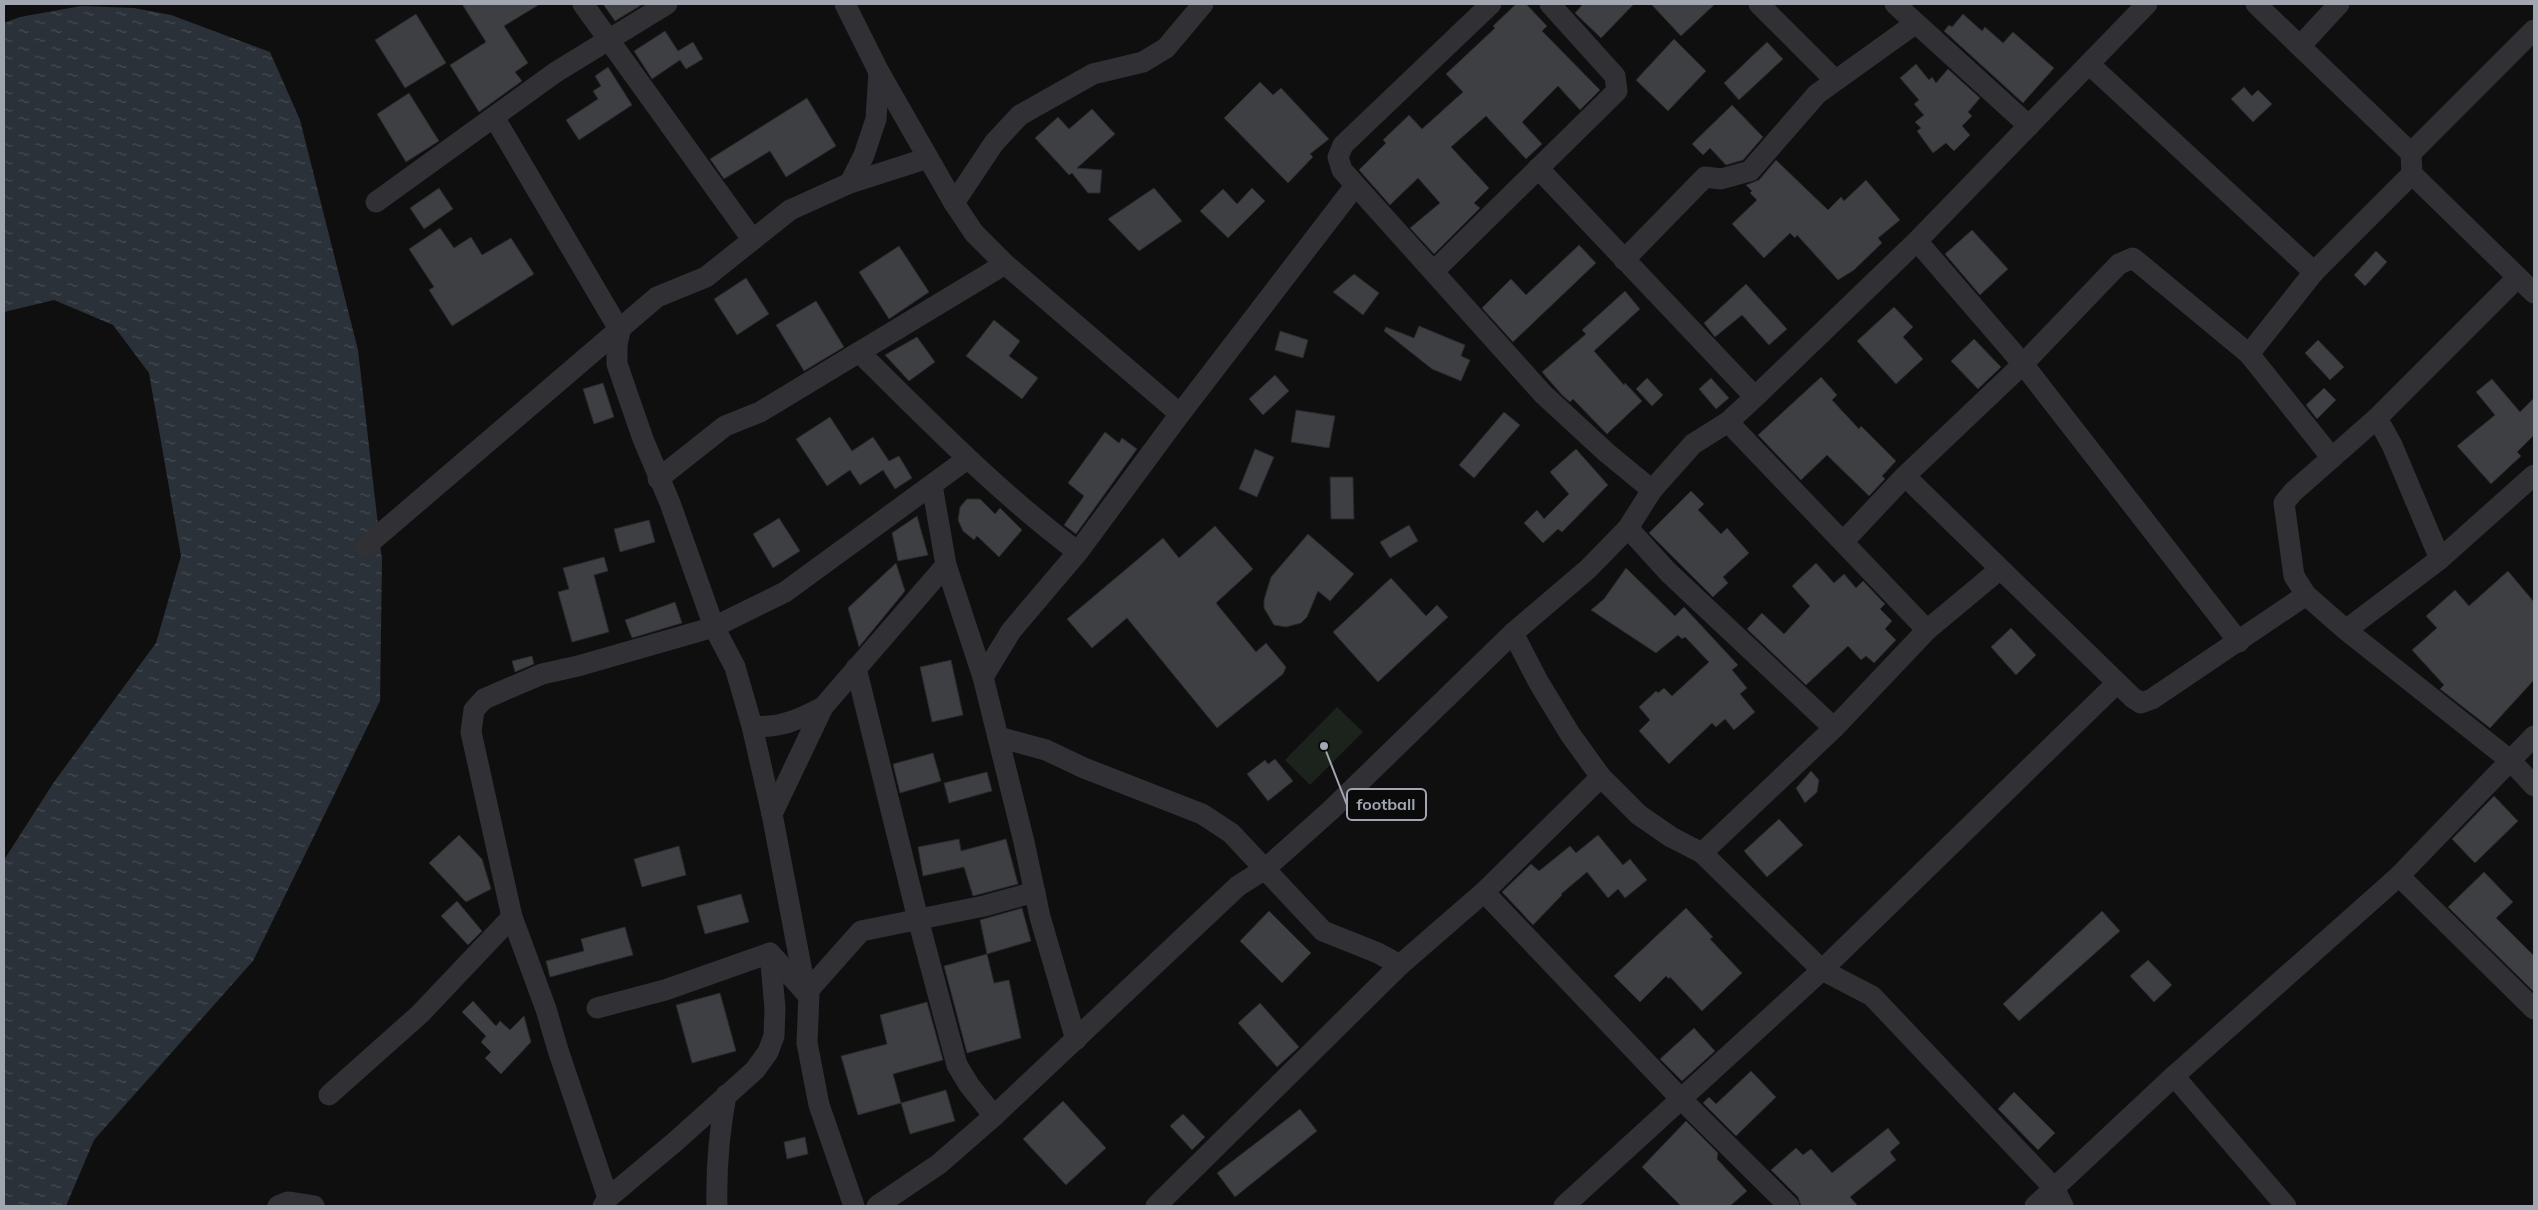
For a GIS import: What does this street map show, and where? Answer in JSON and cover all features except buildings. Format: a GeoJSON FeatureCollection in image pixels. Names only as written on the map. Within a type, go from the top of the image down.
{"type":"FeatureCollection","features":[{"type":"Feature","properties":{"kind":"street"},"geometry":{"type":"LineString","coordinates":[[583,4],[752,239]]}},
{"type":"Feature","properties":{"kind":"street"},"geometry":{"type":"LineString","coordinates":[[376,202],[556,72],[667,4]]}},
{"type":"Feature","properties":{"kind":"street"},"geometry":{"type":"LineString","coordinates":[[845,4],[879,72],[954,203],[974,233],[1005,264],[1180,414]]}},
{"type":"Feature","properties":{"kind":"street"},"geometry":{"type":"LineString","coordinates":[[954,203],[994,142],[1020,115],[1093,74],[1143,62],[1166,48],[1203,4]]}},
{"type":"Feature","properties":{"kind":"street"},"geometry":{"type":"LineString","coordinates":[[1491,4],[1343,145],[1338,157],[1342,170],[1543,394],[1607,453],[1652,490]]}},
{"type":"Feature","properties":{"kind":"street"},"geometry":{"type":"LineString","coordinates":[[1434,271],[1617,91],[1615,76],[1550,4]]}},
{"type":"Feature","properties":{"kind":"street"},"geometry":{"type":"LineString","coordinates":[[1759,4],[1836,80]]}},
{"type":"Feature","properties":{"kind":"street"},"geometry":{"type":"LineString","coordinates":[[1895,4],[2029,126]]}},
{"type":"Feature","properties":{"kind":"street"},"geometry":{"type":"LineString","coordinates":[[2256,4],[2301,45],[2517,278],[2534,293]]}},
{"type":"Feature","properties":{"kind":"street"},"geometry":{"type":"LineString","coordinates":[[2301,45],[2339,4]]}},
{"type":"Feature","properties":{"kind":"street"},"geometry":{"type":"LineString","coordinates":[[877,1206],[940,1164],[994,1116],[1030,1080],[1076,1040],[1238,886],[1265,869],[1331,810],[1513,632],[1588,569],[1628,528],[1652,490],[1694,444],[1728,422],[1917,242],[2144,5]]}},
{"type":"Feature","properties":{"kind":"street"},"geometry":{"type":"LineString","coordinates":[[1624,260],[1705,177],[1721,180],[1750,171],[1817,94],[1916,23]]}},
{"type":"Feature","properties":{"kind":"street"},"geometry":{"type":"LineString","coordinates":[[2249,354],[2314,272],[2533,33]]}},
{"type":"Feature","properties":{"kind":"street"},"geometry":{"type":"LineString","coordinates":[[2089,64],[2314,272]]}},
{"type":"Feature","properties":{"kind":"street"},"geometry":{"type":"LineString","coordinates":[[850,183],[864,155],[876,119],[879,72]]}},
{"type":"Feature","properties":{"kind":"street"},"geometry":{"type":"LineString","coordinates":[[494,117],[620,331],[617,345],[617,364],[658,479],[670,503],[714,627],[735,667],[752,726],[772,814],[806,993]]}},
{"type":"Feature","properties":{"kind":"street"},"geometry":{"type":"LineString","coordinates":[[365,547],[620,331],[657,297],[706,277],[790,210],[850,183],[928,158]]}},
{"type":"Feature","properties":{"kind":"street"},"geometry":{"type":"LineString","coordinates":[[1538,168],[1755,397]]}},
{"type":"Feature","properties":{"kind":"street"},"geometry":{"type":"LineString","coordinates":[[983,677],[1011,632],[1078,552],[1180,414],[1355,186]]}},
{"type":"Feature","properties":{"kind":"street"},"geometry":{"type":"LineString","coordinates":[[1917,242],[2023,364],[2239,642]]}},
{"type":"Feature","properties":{"kind":"street"},"geometry":{"type":"LineString","coordinates":[[1844,542],[1905,476],[2023,364],[2119,264],[2133,258],[2249,354],[2332,458]]}},
{"type":"Feature","properties":{"kind":"street"},"geometry":{"type":"LineString","coordinates":[[658,479],[725,426],[760,412],[1005,264]]}},
{"type":"Feature","properties":{"kind":"street"},"geometry":{"type":"LineString","coordinates":[[2517,278],[2377,418],[2293,492],[2284,503],[2294,576],[2306,595],[2346,630],[2511,761],[2534,786]]}},
{"type":"Feature","properties":{"kind":"street"},"geometry":{"type":"LineString","coordinates":[[860,353],[967,459],[1033,519],[1078,552]]}},
{"type":"Feature","properties":{"kind":"street"},"geometry":{"type":"LineString","coordinates":[[2377,418],[2392,445],[2440,559]]}},
{"type":"Feature","properties":{"kind":"street"},"geometry":{"type":"LineString","coordinates":[[1728,422],[1927,630]]}},
{"type":"Feature","properties":{"kind":"street"},"geometry":{"type":"LineString","coordinates":[[770,953],[775,1008],[774,1036],[768,1052],[755,1070],[676,1142],[605,1202],[546,1009],[512,917],[471,732],[474,710],[484,699],[542,674],[578,666],[714,627],[786,592],[967,459]]}},
{"type":"Feature","properties":{"kind":"street"},"geometry":{"type":"LineString","coordinates":[[2346,630],[2440,559],[2534,475]]}},
{"type":"Feature","properties":{"kind":"street"},"geometry":{"type":"LineString","coordinates":[[1905,476],[2132,698],[2141,703],[2239,642],[2306,595]]}},
{"type":"Feature","properties":{"kind":"street"},"geometry":{"type":"LineString","coordinates":[[932,485],[946,565],[983,677],[1035,892],[1076,1040]]}},
{"type":"Feature","properties":{"kind":"street"},"geometry":{"type":"LineString","coordinates":[[1628,528],[1668,572],[1834,728]]}},
{"type":"Feature","properties":{"kind":"street"},"geometry":{"type":"LineString","coordinates":[[772,814],[823,707],[946,565]]}},
{"type":"Feature","properties":{"kind":"street"},"geometry":{"type":"LineString","coordinates":[[1702,853],[1834,728],[1927,630],[1999,570]]}},
{"type":"Feature","properties":{"kind":"street"},"geometry":{"type":"LineString","coordinates":[[1513,632],[1564,726],[1601,777],[1639,815],[1702,853],[1822,970],[1872,996],[2058,1197]]}},
{"type":"Feature","properties":{"kind":"street"},"geometry":{"type":"LineString","coordinates":[[856,668],[918,919],[957,1065],[969,1085],[994,1116]]}},
{"type":"Feature","properties":{"kind":"street"},"geometry":{"type":"LineString","coordinates":[[1576,1202],[1822,970],[2117,683]]}},
{"type":"Feature","properties":{"kind":"street"},"geometry":{"type":"LineString","coordinates":[[752,726],[778,726],[798,720],[823,707]]}},
{"type":"Feature","properties":{"kind":"street"},"geometry":{"type":"LineString","coordinates":[[2035,1206],[2058,1197],[2174,1076],[2399,876],[2534,736]]}},
{"type":"Feature","properties":{"kind":"street"},"geometry":{"type":"LineString","coordinates":[[998,737],[1046,750],[1084,768],[1202,814],[1231,833],[1323,932],[1378,953],[1400,965]]}},
{"type":"Feature","properties":{"kind":"street"},"geometry":{"type":"LineString","coordinates":[[1156,1206],[1400,965],[1484,892],[1601,777]]}},
{"type":"Feature","properties":{"kind":"street"},"geometry":{"type":"LineString","coordinates":[[2399,876],[2534,1009]]}},
{"type":"Feature","properties":{"kind":"street"},"geometry":{"type":"LineString","coordinates":[[806,993],[861,931],[984,906],[1035,892]]}},
{"type":"Feature","properties":{"kind":"street"},"geometry":{"type":"LineString","coordinates":[[1484,892],[1682,1100],[1789,1206]]}},
{"type":"Feature","properties":{"kind":"street"},"geometry":{"type":"LineString","coordinates":[[329,1095],[420,1014],[512,917]]}},
{"type":"Feature","properties":{"kind":"street"},"geometry":{"type":"LineString","coordinates":[[770,953],[809,994],[807,1043],[819,1105],[854,1206]]}},
{"type":"Feature","properties":{"kind":"street"},"geometry":{"type":"LineString","coordinates":[[598,1008],[665,990],[770,953]]}},
{"type":"Feature","properties":{"kind":"street"},"geometry":{"type":"LineString","coordinates":[[2174,1076],[2286,1206]]}},
{"type":"Feature","properties":{"kind":"street"},"geometry":{"type":"LineString","coordinates":[[717,1206],[716,1157],[726,1095]]}},
{"type":"Feature","properties":{"kind":"street"},"geometry":{"type":"LineString","coordinates":[[278,1206],[288,1202],[314,1206]]}},
{"type":"Feature","properties":{"kind":"shaded area"},"geometry":{"type":"Polygon","coordinates":[[[1337,707],[1363,732],[1310,785],[1285,760],[1337,707]]]}},
{"type":"Feature","properties":{"kind":"water"},"geometry":{"type":"Polygon","coordinates":[[[81,6],[134,8],[171,15],[270,52],[300,120],[358,350],[382,560],[380,701],[253,961],[94,1140],[66,1206],[4,1206],[4,860],[54,782],[156,643],[181,556],[149,373],[113,325],[54,300],[4,312],[4,23],[20,17],[81,6]]]}},
{"type":"Feature","properties":{"kind":"place","name":"football"},"geometry":{"type":"Point","coordinates":[1324,746]}}]}
